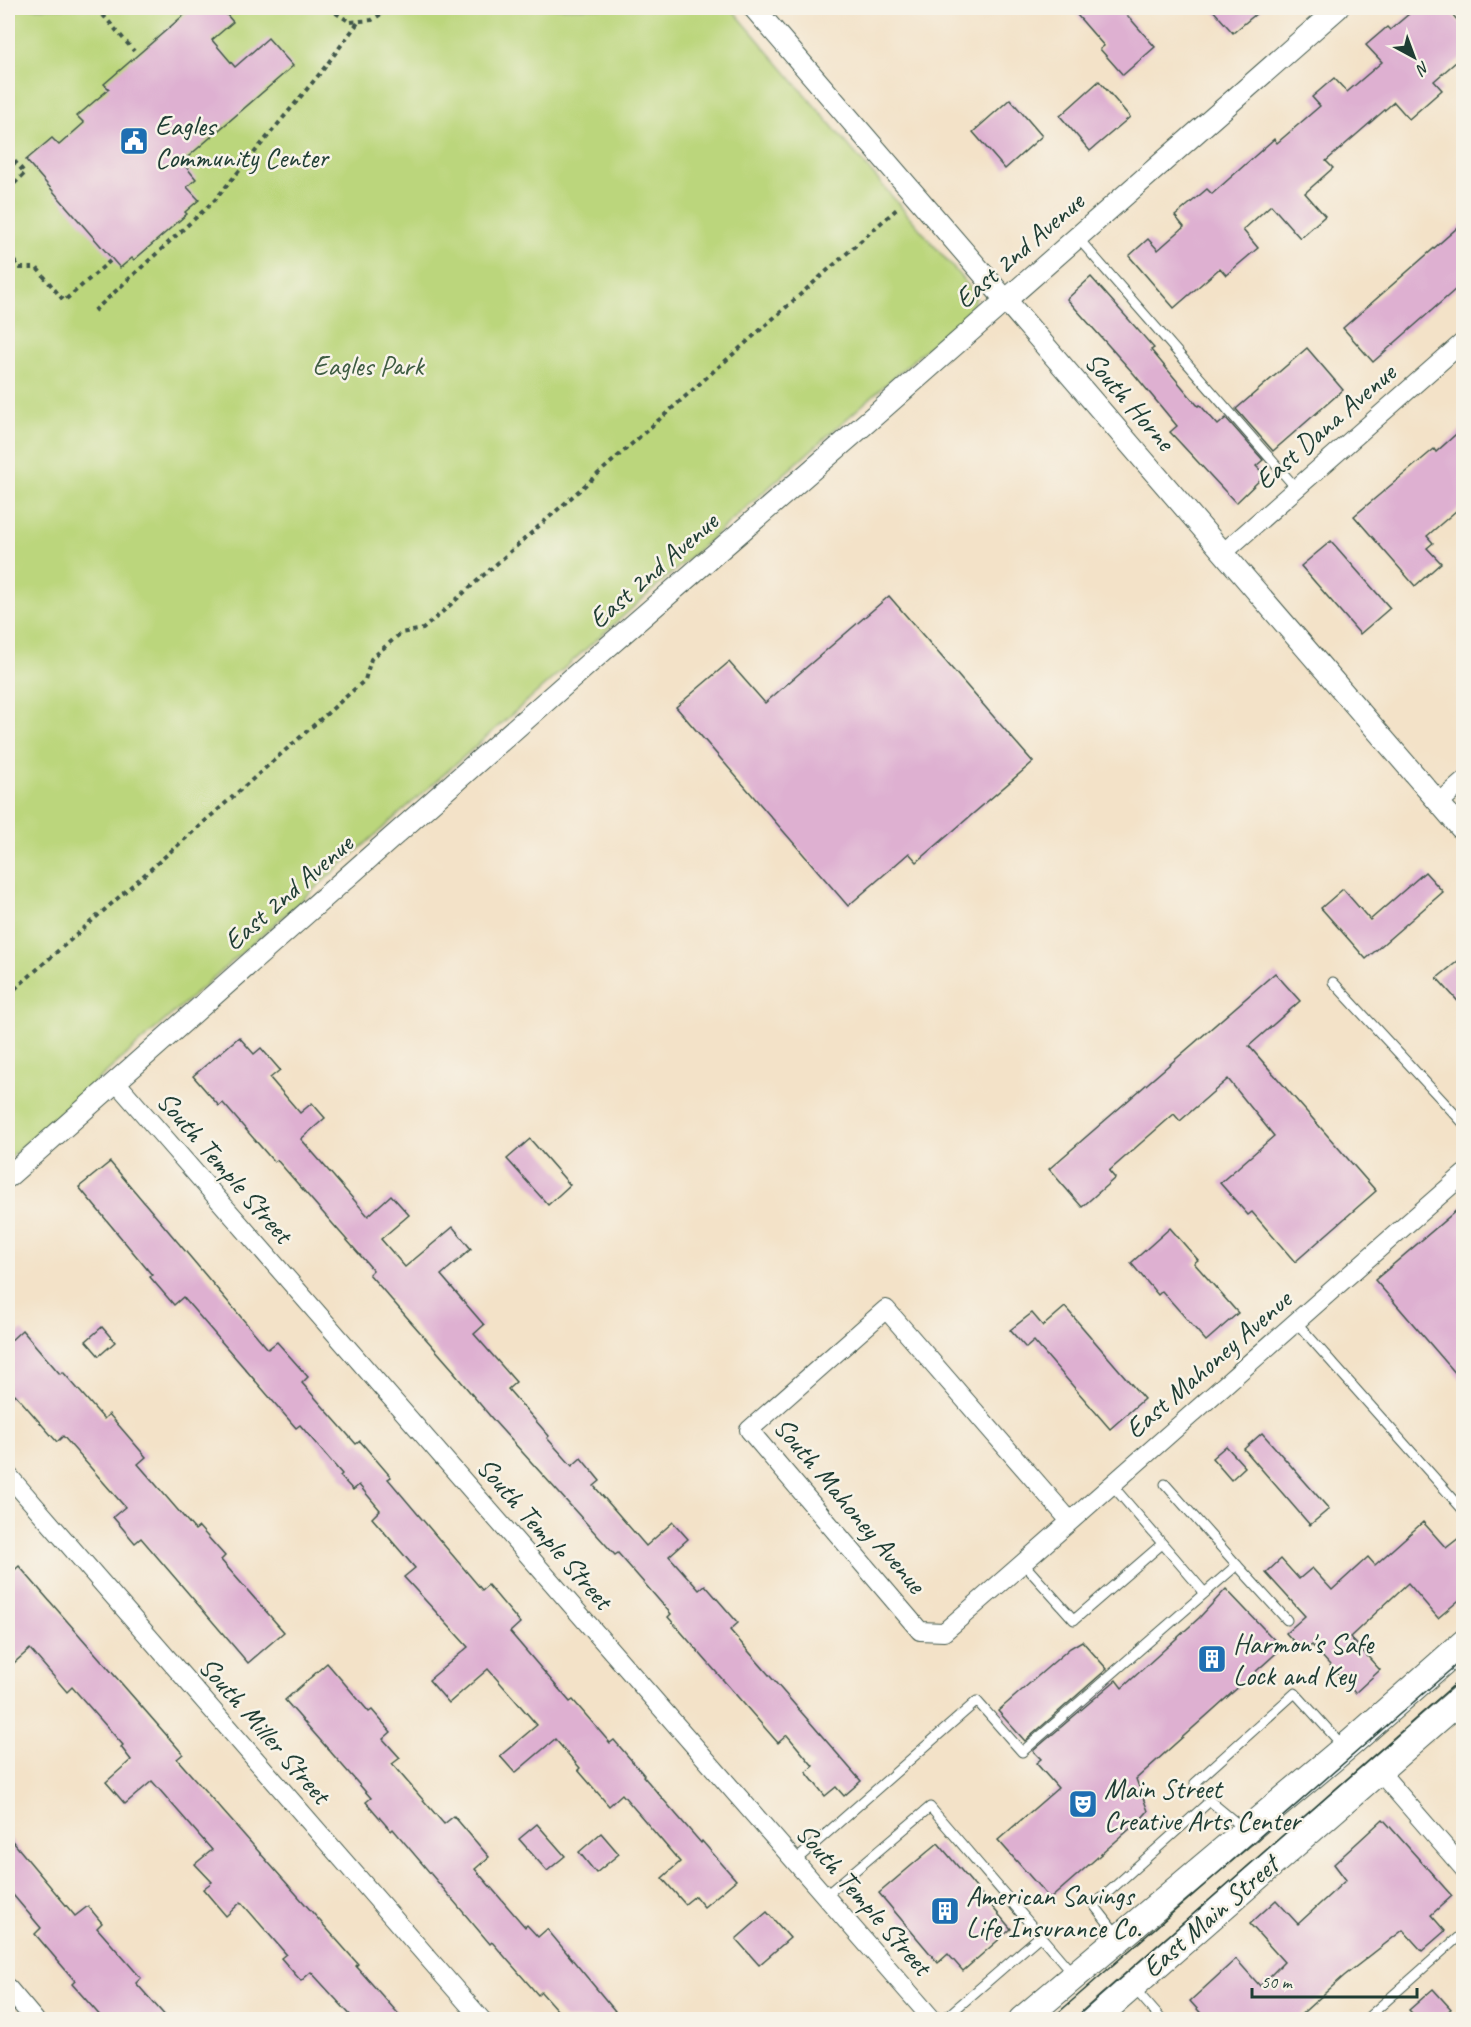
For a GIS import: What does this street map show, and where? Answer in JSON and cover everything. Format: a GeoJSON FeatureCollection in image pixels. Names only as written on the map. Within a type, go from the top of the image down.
{"type":"FeatureCollection","features":[{"type":"Feature","properties":{"kind":"main road","name":"East Main Street"},"geometry":{"type":"LineString","coordinates":[[1022,2019],[1345,1747],[1464,1643]]}},
{"type":"Feature","properties":{"kind":"main road","name":"East Main Street"},"geometry":{"type":"LineString","coordinates":[[1093,2019],[1464,1696]]}},
{"type":"Feature","properties":{"kind":"street","name":"South Horne"},"geometry":{"type":"LineString","coordinates":[[754,8],[1464,832]]}},
{"type":"Feature","properties":{"kind":"street","name":"East 2nd Avenue"},"geometry":{"type":"LineString","coordinates":[[8,1177],[595,658],[1338,8]]}},
{"type":"Feature","properties":{"kind":"street","name":"East Dana Avenue"},"geometry":{"type":"LineString","coordinates":[[1223,553],[1464,340]]}},
{"type":"Feature","properties":{"kind":"street"},"geometry":{"type":"LineString","coordinates":[[1438,803],[1464,781]]}},
{"type":"Feature","properties":{"kind":"street","name":"South Temple Street"},"geometry":{"type":"LineString","coordinates":[[116,1082],[933,2019]]}},
{"type":"Feature","properties":{"kind":"street","name":"East Mahoney Avenue"},"geometry":{"type":"LineString","coordinates":[[989,1593],[1464,1174]]}},
{"type":"Feature","properties":{"kind":"street","name":"South Mahoney Avenue"},"geometry":{"type":"LineString","coordinates":[[989,1593],[944,1632],[920,1631],[749,1430],[886,1309],[1070,1521]]}},
{"type":"Feature","properties":{"kind":"street","name":"South Miller Street"},"geometry":{"type":"LineString","coordinates":[[8,1475],[482,2019]]}},
{"type":"Feature","properties":{"kind":"street"},"geometry":{"type":"LineString","coordinates":[[1379,1770],[1464,1869]]}},
{"type":"Feature","properties":{"kind":"street"},"geometry":{"type":"LineString","coordinates":[[8,1988],[35,2019]]}},
{"type":"Feature","properties":{"kind":"lane"},"geometry":{"type":"LineString","coordinates":[[1077,237],[1296,488]]}},
{"type":"Feature","properties":{"kind":"lane"},"geometry":{"type":"LineString","coordinates":[[1333,982],[1464,1124]]}},
{"type":"Feature","properties":{"kind":"lane"},"geometry":{"type":"LineString","coordinates":[[1296,1322],[1464,1511]]}},
{"type":"Feature","properties":{"kind":"lane"},"geometry":{"type":"LineString","coordinates":[[1165,1484],[1287,1620]]}},
{"type":"Feature","properties":{"kind":"lane"},"geometry":{"type":"LineString","coordinates":[[1112,1485],[1204,1592]]}},
{"type":"Feature","properties":{"kind":"lane"},"geometry":{"type":"LineString","coordinates":[[1023,1563],[1074,1620],[1162,1544]]}},
{"type":"Feature","properties":{"kind":"lane"},"geometry":{"type":"LineString","coordinates":[[795,1861],[977,1701],[1022,1752],[1237,1565]]}},
{"type":"Feature","properties":{"kind":"lane"},"geometry":{"type":"LineString","coordinates":[[1246,1831],[1210,1801],[1195,1783],[1295,1693],[1345,1747]]}},
{"type":"Feature","properties":{"kind":"lane"},"geometry":{"type":"LineString","coordinates":[[1119,1938],[1094,1905],[1210,1801]]}},
{"type":"Feature","properties":{"kind":"lane"},"geometry":{"type":"LineString","coordinates":[[825,1896],[930,1807],[1074,1975]]}},
{"type":"Feature","properties":{"kind":"lane"},"geometry":{"type":"LineString","coordinates":[[1365,2019],[1464,1932]]}},
{"type":"Feature","properties":{"kind":"lane"},"geometry":{"type":"LineString","coordinates":[[943,2019],[1040,1936]]}},
{"type":"Feature","properties":{"kind":"lane"},"geometry":{"type":"LineString","coordinates":[[1132,1985],[1162,2019]]}},
{"type":"Feature","properties":{"kind":"path"},"geometry":{"type":"LineString","coordinates":[[97,8],[134,51]]}},
{"type":"Feature","properties":{"kind":"path"},"geometry":{"type":"LineString","coordinates":[[328,8],[350,22],[372,20],[390,8]]}},
{"type":"Feature","properties":{"kind":"path"},"geometry":{"type":"LineString","coordinates":[[94,311],[215,200],[322,71],[360,20]]}},
{"type":"Feature","properties":{"kind":"path"},"geometry":{"type":"LineString","coordinates":[[8,153],[26,173],[8,190]]}},
{"type":"Feature","properties":{"kind":"path"},"geometry":{"type":"LineString","coordinates":[[8,995],[365,680],[371,659],[401,633],[423,629],[913,194]]}},
{"type":"Feature","properties":{"kind":"path"},"geometry":{"type":"LineString","coordinates":[[8,254],[20,268],[37,268],[64,301],[110,261]]}},
{"type":"Feature","properties":{"kind":"green space","name":"Eagles Park"},"geometry":{"type":"Polygon","coordinates":[[[8,8],[731,8],[972,290],[976,298],[970,310],[8,1159],[9,241],[8,8]]]}},
{"type":"Feature","properties":{"kind":"building","name":"Eagles Community Center"},"geometry":{"type":"Polygon","coordinates":[[[192,8],[221,8],[233,22],[212,40],[235,67],[268,38],[293,66],[182,162],[196,179],[187,187],[199,200],[185,212],[187,214],[134,260],[132,258],[120,268],[26,160],[52,138],[59,145],[84,123],[77,116],[109,89],[104,84],[192,8]]]}},
{"type":"Feature","properties":{"kind":"building"},"geometry":{"type":"Polygon","coordinates":[[[1071,8],[1121,8],[1155,47],[1123,75],[1100,49],[1104,46],[1071,8]]]}},
{"type":"Feature","properties":{"kind":"building"},"geometry":{"type":"Polygon","coordinates":[[[1211,8],[1263,8],[1233,33],[1211,8]]]}},
{"type":"Feature","properties":{"kind":"building"},"geometry":{"type":"Polygon","coordinates":[[[1416,8],[1446,8],[1464,27],[1464,55],[1434,81],[1442,90],[1409,119],[1394,102],[1326,161],[1333,168],[1305,193],[1325,216],[1300,238],[1271,205],[1243,230],[1258,248],[1226,275],[1220,268],[1174,308],[1129,256],[1148,239],[1158,250],[1184,227],[1175,216],[1207,189],[1212,194],[1274,139],[1277,143],[1320,106],[1312,97],[1334,78],[1347,92],[1382,62],[1366,45],[1387,27],[1390,30],[1416,8]]]}},
{"type":"Feature","properties":{"kind":"building"},"geometry":{"type":"Polygon","coordinates":[[[1099,81],[1130,117],[1090,151],[1060,116],[1099,81]]]}},
{"type":"Feature","properties":{"kind":"building"},"geometry":{"type":"Polygon","coordinates":[[[1010,99],[1042,136],[1005,169],[973,132],[1010,99]]]}},
{"type":"Feature","properties":{"kind":"building"},"geometry":{"type":"Polygon","coordinates":[[[1464,222],[1464,282],[1373,362],[1343,328],[1464,222]]]}},
{"type":"Feature","properties":{"kind":"building"},"geometry":{"type":"Polygon","coordinates":[[[1091,277],[1154,348],[1151,350],[1198,406],[1200,405],[1218,425],[1226,418],[1263,460],[1256,466],[1265,475],[1236,503],[1170,432],[1177,426],[1067,299],[1091,277]]]}},
{"type":"Feature","properties":{"kind":"building"},"geometry":{"type":"Polygon","coordinates":[[[1307,348],[1343,390],[1273,451],[1236,409],[1307,348]]]}},
{"type":"Feature","properties":{"kind":"building"},"geometry":{"type":"Polygon","coordinates":[[[1464,427],[1464,504],[1427,536],[1433,543],[1427,548],[1441,563],[1415,586],[1354,516],[1434,449],[1436,452],[1464,427]]]}},
{"type":"Feature","properties":{"kind":"building"},"geometry":{"type":"Polygon","coordinates":[[[1331,541],[1390,608],[1360,634],[1301,566],[1331,541]]]}},
{"type":"Feature","properties":{"kind":"building"},"geometry":{"type":"Polygon","coordinates":[[[889,596],[1033,762],[917,862],[909,853],[848,906],[676,707],[729,662],[765,703],[889,596]]]}},
{"type":"Feature","properties":{"kind":"building"},"geometry":{"type":"Polygon","coordinates":[[[1425,872],[1443,892],[1366,959],[1321,908],[1343,889],[1370,920],[1425,872]]]}},
{"type":"Feature","properties":{"kind":"building"},"geometry":{"type":"Polygon","coordinates":[[[1464,956],[1464,1008],[1437,978],[1464,956]]]}},
{"type":"Feature","properties":{"kind":"building"},"geometry":{"type":"Polygon","coordinates":[[[1275,973],[1300,1001],[1249,1046],[1376,1191],[1295,1262],[1252,1212],[1248,1215],[1220,1183],[1274,1136],[1228,1079],[1180,1121],[1174,1114],[1109,1171],[1115,1178],[1082,1207],[1049,1169],[1275,973]]]}},
{"type":"Feature","properties":{"kind":"building"},"geometry":{"type":"Polygon","coordinates":[[[239,1037],[254,1054],[261,1048],[280,1070],[270,1078],[300,1113],[312,1103],[325,1118],[301,1139],[368,1216],[391,1195],[409,1215],[381,1239],[405,1267],[453,1227],[471,1249],[441,1275],[484,1325],[474,1334],[516,1382],[508,1389],[572,1466],[581,1458],[600,1481],[594,1486],[646,1546],[673,1522],[688,1539],[669,1556],[699,1590],[705,1585],[738,1623],[730,1630],[861,1781],[844,1796],[836,1787],[825,1796],[806,1772],[813,1766],[787,1735],[778,1743],[668,1617],[671,1614],[618,1553],[615,1555],[495,1422],[455,1372],[369,1274],[373,1270],[277,1160],[274,1162],[223,1103],[219,1106],[193,1076],[239,1037]]]}},
{"type":"Feature","properties":{"kind":"building"},"geometry":{"type":"Polygon","coordinates":[[[530,1139],[570,1185],[548,1205],[507,1159],[530,1139]]]}},
{"type":"Feature","properties":{"kind":"building"},"geometry":{"type":"Polygon","coordinates":[[[110,1162],[268,1349],[277,1342],[308,1377],[302,1383],[356,1444],[360,1441],[391,1477],[388,1479],[482,1590],[488,1585],[520,1623],[510,1632],[570,1702],[573,1700],[610,1743],[614,1740],[701,1843],[702,1841],[736,1880],[704,1907],[695,1896],[685,1904],[662,1878],[680,1862],[622,1794],[609,1806],[555,1739],[515,1773],[500,1756],[537,1725],[488,1669],[449,1703],[429,1680],[468,1647],[404,1577],[415,1568],[372,1518],[380,1510],[359,1485],[353,1490],[300,1425],[296,1428],[183,1297],[174,1305],[79,1187],[110,1162]]]}},
{"type":"Feature","properties":{"kind":"building"},"geometry":{"type":"Polygon","coordinates":[[[1464,1204],[1464,1383],[1375,1280],[1464,1204]]]}},
{"type":"Feature","properties":{"kind":"building"},"geometry":{"type":"Polygon","coordinates":[[[1170,1228],[1198,1260],[1194,1263],[1238,1313],[1206,1341],[1162,1291],[1158,1295],[1131,1263],[1170,1228]]]}},
{"type":"Feature","properties":{"kind":"building"},"geometry":{"type":"Polygon","coordinates":[[[1065,1307],[1144,1399],[1110,1429],[1034,1341],[1026,1348],[1010,1330],[1032,1313],[1043,1326],[1065,1307]]]}},
{"type":"Feature","properties":{"kind":"building"},"geometry":{"type":"Polygon","coordinates":[[[102,1327],[115,1342],[99,1356],[86,1341],[102,1327]]]}},
{"type":"Feature","properties":{"kind":"building"},"geometry":{"type":"Polygon","coordinates":[[[22,1330],[60,1374],[63,1372],[104,1419],[109,1414],[146,1457],[138,1464],[195,1530],[199,1527],[225,1556],[221,1560],[284,1632],[248,1663],[141,1538],[135,1543],[113,1517],[125,1507],[63,1436],[57,1442],[15,1394],[8,1401],[8,1343],[22,1330]]]}},
{"type":"Feature","properties":{"kind":"building"},"geometry":{"type":"Polygon","coordinates":[[[1262,1433],[1329,1509],[1310,1525],[1244,1449],[1262,1433]]]}},
{"type":"Feature","properties":{"kind":"building"},"geometry":{"type":"Polygon","coordinates":[[[1226,1446],[1245,1467],[1231,1480],[1212,1458],[1226,1446]]]}},
{"type":"Feature","properties":{"kind":"building"},"geometry":{"type":"Polygon","coordinates":[[[1423,1522],[1446,1548],[1464,1534],[1464,1596],[1438,1618],[1408,1583],[1350,1637],[1380,1670],[1355,1693],[1312,1645],[1303,1652],[1286,1633],[1305,1616],[1266,1573],[1281,1559],[1299,1579],[1312,1568],[1332,1590],[1368,1557],[1375,1565],[1423,1522]]]}},
{"type":"Feature","properties":{"kind":"building"},"geometry":{"type":"Polygon","coordinates":[[[19,1566],[183,1754],[177,1759],[358,1964],[356,1966],[403,2019],[354,2019],[311,1972],[301,1981],[281,1958],[286,1954],[241,1902],[226,1916],[203,1889],[212,1882],[195,1864],[212,1850],[152,1781],[125,1804],[106,1782],[131,1760],[121,1747],[123,1745],[72,1687],[67,1692],[30,1649],[8,1668],[8,1576],[19,1566]]]}},
{"type":"Feature","properties":{"kind":"building"},"geometry":{"type":"Polygon","coordinates":[[[1226,1589],[1282,1648],[1136,1779],[1148,1811],[1050,1899],[998,1840],[1058,1788],[1036,1763],[1041,1759],[1033,1751],[1116,1680],[1122,1688],[1199,1618],[1226,1589]]]}},
{"type":"Feature","properties":{"kind":"building"},"geometry":{"type":"Polygon","coordinates":[[[1082,1641],[1107,1669],[1025,1741],[998,1711],[1070,1648],[1082,1641]]]}},
{"type":"Feature","properties":{"kind":"building"},"geometry":{"type":"Polygon","coordinates":[[[327,1663],[369,1712],[372,1710],[391,1732],[383,1739],[400,1758],[392,1764],[444,1824],[454,1816],[489,1857],[475,1869],[525,1927],[527,1925],[538,1937],[547,1929],[615,2011],[606,2019],[565,2019],[541,1992],[538,1995],[492,1942],[490,1944],[393,1829],[391,1831],[366,1802],[371,1798],[285,1700],[327,1663]]]}},
{"type":"Feature","properties":{"kind":"building"},"geometry":{"type":"Polygon","coordinates":[[[1383,1819],[1452,1896],[1431,1915],[1445,1931],[1422,1951],[1403,1930],[1344,1976],[1296,2019],[1206,2019],[1190,2001],[1236,1959],[1260,1986],[1284,1962],[1250,1924],[1276,1900],[1298,1924],[1346,1880],[1334,1864],[1383,1819]]]}},
{"type":"Feature","properties":{"kind":"building"},"geometry":{"type":"Polygon","coordinates":[[[537,1824],[565,1856],[547,1871],[519,1839],[537,1824]]]}},
{"type":"Feature","properties":{"kind":"building"},"geometry":{"type":"Polygon","coordinates":[[[601,1833],[619,1854],[596,1873],[579,1852],[601,1833]]]}},
{"type":"Feature","properties":{"kind":"building"},"geometry":{"type":"Polygon","coordinates":[[[8,1836],[75,1916],[88,1906],[102,1923],[97,1928],[141,1978],[136,1983],[168,2019],[103,2019],[72,1984],[75,1981],[35,1934],[41,1928],[8,1889],[8,1836]]]}},
{"type":"Feature","properties":{"kind":"building","name":"American Savings Life Insurance Co."},"geometry":{"type":"Polygon","coordinates":[[[938,1843],[1011,1929],[963,1971],[948,1954],[938,1963],[879,1893],[938,1843]]]}},
{"type":"Feature","properties":{"kind":"building"},"geometry":{"type":"Polygon","coordinates":[[[767,1912],[790,1938],[759,1965],[736,1939],[767,1912]]]}},
{"type":"Feature","properties":{"kind":"building"},"geometry":{"type":"Polygon","coordinates":[[[1433,1989],[1451,2009],[1438,2019],[1418,2019],[1409,2010],[1433,1989]]]}},
{"type":"Feature","properties":{"kind":"tram line"},"geometry":{"type":"LineString","coordinates":[[1050,2020],[1464,1658]]}},
{"type":"Feature","properties":{"kind":"tram line"},"geometry":{"type":"LineString","coordinates":[[1073,2020],[1464,1676]]}},
{"type":"Feature","properties":{"kind":"place","name":"Eagles Community Center"},"geometry":{"type":"Point","coordinates":[134,141]}},
{"type":"Feature","properties":{"kind":"place","name":"Harmon's Safe Lock and Key"},"geometry":{"type":"Point","coordinates":[1212,1659]}},
{"type":"Feature","properties":{"kind":"place","name":"Main Street Creative Arts Center"},"geometry":{"type":"Point","coordinates":[1083,1804]}},
{"type":"Feature","properties":{"kind":"place","name":"American Savings Life Insurance Co."},"geometry":{"type":"Point","coordinates":[945,1911]}}]}
